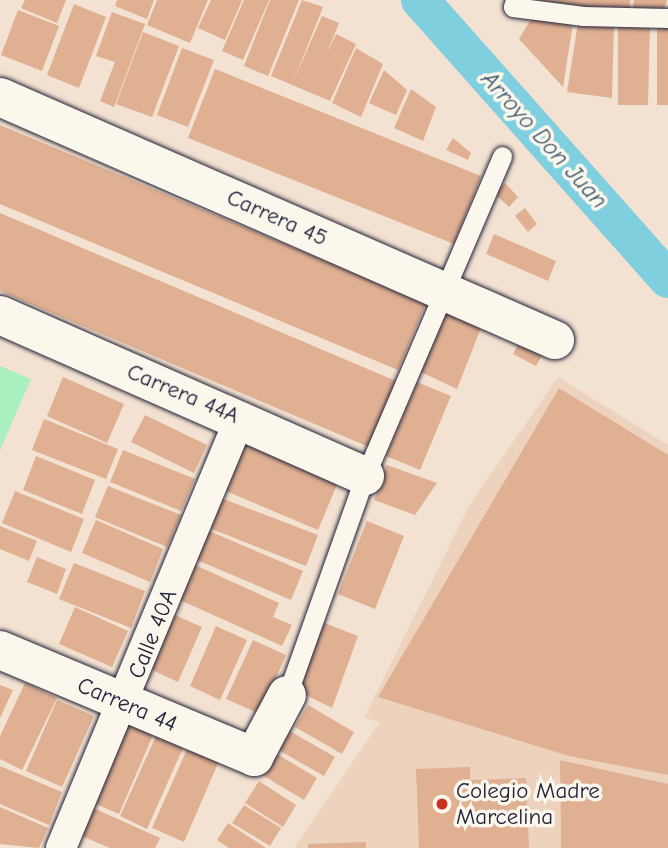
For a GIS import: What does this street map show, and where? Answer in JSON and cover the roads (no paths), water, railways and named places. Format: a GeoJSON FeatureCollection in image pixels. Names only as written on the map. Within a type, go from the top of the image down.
{"type":"FeatureCollection","features":[{"type":"Feature","properties":{"kind":"street","name":"Carrera 45"},"geometry":{"type":"LineString","coordinates":[[0,97],[555,340]]}},
{"type":"Feature","properties":{"kind":"street","name":"Carrera 44A"},"geometry":{"type":"LineString","coordinates":[[0,315],[365,476]]}},
{"type":"Feature","properties":{"kind":"street","name":"Calle 40A"},"geometry":{"type":"LineString","coordinates":[[61,848],[124,705],[240,419]]}},
{"type":"Feature","properties":{"kind":"street","name":"Carrera 44"},"geometry":{"type":"LineString","coordinates":[[0,650],[124,705],[254,757],[287,695]]}},
{"type":"Feature","properties":{"kind":"lane"},"geometry":{"type":"LineString","coordinates":[[514,3],[583,16],[668,18]]}},
{"type":"Feature","properties":{"kind":"lane"},"geometry":{"type":"LineString","coordinates":[[287,695],[365,476],[447,292],[502,156]]}},
{"type":"Feature","properties":{"kind":"waterway","name":"Arroyo Don Juan"},"geometry":{"type":"LineString","coordinates":[[420,0],[668,279]]}},
{"type":"Feature","properties":{"kind":"place","name":"Colegio Madre Marcelina"},"geometry":{"type":"Point","coordinates":[442,804]}}]}
